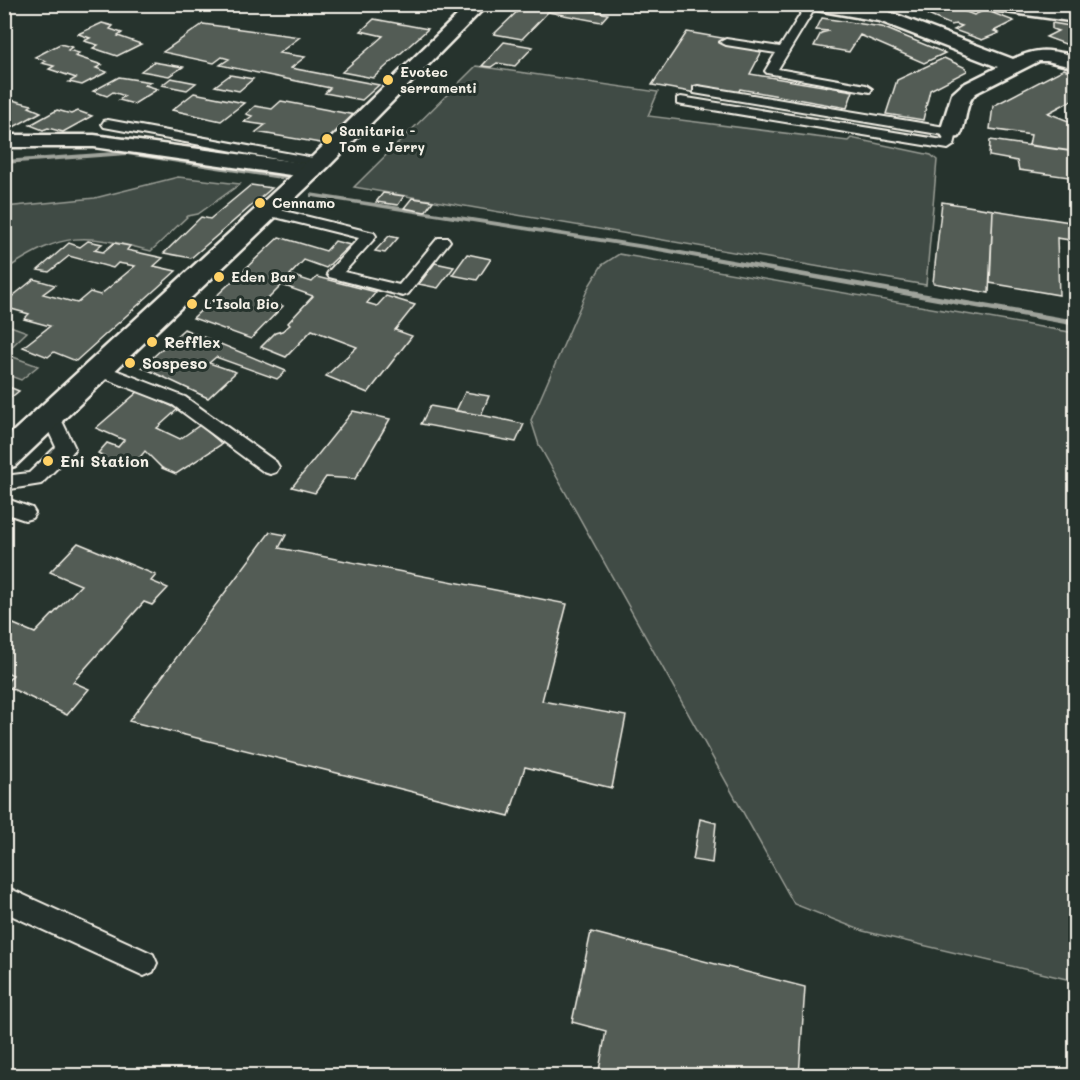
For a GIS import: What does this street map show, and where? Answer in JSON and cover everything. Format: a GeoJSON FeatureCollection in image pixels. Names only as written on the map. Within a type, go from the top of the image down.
{"type":"FeatureCollection","features":[{"type":"Feature","properties":{"kind":"street"},"geometry":{"type":"LineString","coordinates":[[4,458],[51,417],[315,167],[480,4]]}},
{"type":"Feature","properties":{"kind":"street"},"geometry":{"type":"LineString","coordinates":[[984,4],[1076,17]]}},
{"type":"Feature","properties":{"kind":"street"},"geometry":{"type":"LineString","coordinates":[[812,5],[883,16],[1013,66]]}},
{"type":"Feature","properties":{"kind":"street"},"geometry":{"type":"LineString","coordinates":[[986,55],[1016,43],[1068,60]]}},
{"type":"Feature","properties":{"kind":"street"},"geometry":{"type":"LineString","coordinates":[[951,132],[959,98],[969,89],[1035,56],[1068,60]]}},
{"type":"Feature","properties":{"kind":"street"},"geometry":{"type":"LineString","coordinates":[[4,141],[94,141],[315,167]]}},
{"type":"Feature","properties":{"kind":"lane"},"geometry":{"type":"LineString","coordinates":[[812,5],[771,71],[866,89]]}},
{"type":"Feature","properties":{"kind":"lane"},"geometry":{"type":"LineString","coordinates":[[726,42],[784,51]]}},
{"type":"Feature","properties":{"kind":"lane"},"geometry":{"type":"LineString","coordinates":[[681,101],[948,145],[951,132],[698,90]]}},
{"type":"Feature","properties":{"kind":"lane"},"geometry":{"type":"LineString","coordinates":[[108,124],[315,167]]}},
{"type":"Feature","properties":{"kind":"lane"},"geometry":{"type":"LineString","coordinates":[[268,211],[369,236],[334,273],[403,291],[443,242]]}},
{"type":"Feature","properties":{"kind":"lane"},"geometry":{"type":"LineString","coordinates":[[100,370],[179,400],[270,467]]}},
{"type":"Feature","properties":{"kind":"lane"},"geometry":{"type":"LineString","coordinates":[[4,483],[34,479],[66,448],[51,417]]}},
{"type":"Feature","properties":{"kind":"lane"},"geometry":{"type":"LineString","coordinates":[[4,506],[25,513]]}},
{"type":"Feature","properties":{"kind":"lane"},"geometry":{"type":"LineString","coordinates":[[4,899],[144,963]]}},
{"type":"Feature","properties":{"kind":"shaded area"},"geometry":{"type":"Polygon","coordinates":[[[476,66],[658,92],[648,116],[848,141],[851,138],[931,155],[937,160],[926,285],[354,187],[476,66]]]}},
{"type":"Feature","properties":{"kind":"shaded area"},"geometry":{"type":"Polygon","coordinates":[[[178,177],[240,184],[198,214],[188,216],[151,251],[108,241],[75,239],[43,248],[5,270],[5,207],[95,198],[178,177]]]}},
{"type":"Feature","properties":{"kind":"shaded area"},"geometry":{"type":"Polygon","coordinates":[[[619,254],[1075,333],[1075,981],[863,931],[794,904],[539,445],[531,420],[589,286],[602,265],[619,254]]]}},
{"type":"Feature","properties":{"kind":"shaded area"},"geometry":{"type":"Polygon","coordinates":[[[4,324],[27,332],[5,353],[4,324]]]}},
{"type":"Feature","properties":{"kind":"shaded area"},"geometry":{"type":"Polygon","coordinates":[[[5,354],[38,366],[21,380],[5,374],[5,354]]]}},
{"type":"Feature","properties":{"kind":"building"},"geometry":{"type":"Polygon","coordinates":[[[525,4],[555,4],[608,14],[601,22],[548,12],[522,39],[494,34],[525,4]]]}},
{"type":"Feature","properties":{"kind":"building"},"geometry":{"type":"Polygon","coordinates":[[[950,6],[974,15],[985,10],[1014,21],[994,31],[999,33],[982,40],[954,30],[962,26],[951,25],[928,15],[950,6]]]}},
{"type":"Feature","properties":{"kind":"building"},"geometry":{"type":"Polygon","coordinates":[[[822,18],[882,27],[945,53],[924,63],[860,35],[849,52],[814,46],[821,33],[829,31],[816,30],[822,18]]]}},
{"type":"Feature","properties":{"kind":"building"},"geometry":{"type":"Polygon","coordinates":[[[374,19],[428,29],[373,78],[342,72],[383,36],[361,31],[374,19]]]}},
{"type":"Feature","properties":{"kind":"building"},"geometry":{"type":"Polygon","coordinates":[[[102,23],[113,26],[110,29],[122,33],[118,36],[141,44],[117,56],[93,48],[98,45],[84,41],[90,38],[78,34],[102,23]]]}},
{"type":"Feature","properties":{"kind":"building"},"geometry":{"type":"Polygon","coordinates":[[[1052,23],[1076,27],[1076,48],[1046,37],[1058,31],[1052,29],[1052,23]]]}},
{"type":"Feature","properties":{"kind":"building"},"geometry":{"type":"Polygon","coordinates":[[[203,24],[300,37],[279,53],[305,57],[291,68],[379,85],[362,100],[325,93],[330,88],[220,65],[229,59],[222,57],[214,63],[163,52],[203,24]]]}},
{"type":"Feature","properties":{"kind":"building"},"geometry":{"type":"Polygon","coordinates":[[[687,32],[728,39],[725,45],[762,51],[750,74],[853,91],[847,108],[740,89],[738,93],[696,93],[652,85],[687,32]]]}},
{"type":"Feature","properties":{"kind":"building"},"geometry":{"type":"Polygon","coordinates":[[[504,42],[533,47],[515,66],[497,63],[491,67],[482,66],[504,42]]]}},
{"type":"Feature","properties":{"kind":"building"},"geometry":{"type":"Polygon","coordinates":[[[60,44],[72,47],[68,50],[79,53],[75,56],[102,65],[96,68],[107,72],[82,85],[69,82],[76,78],[49,69],[54,66],[42,63],[46,61],[35,57],[60,44]]]}},
{"type":"Feature","properties":{"kind":"building"},"geometry":{"type":"Polygon","coordinates":[[[944,58],[966,68],[967,71],[930,90],[923,120],[886,114],[897,80],[944,58]]]}},
{"type":"Feature","properties":{"kind":"building"},"geometry":{"type":"Polygon","coordinates":[[[153,62],[183,67],[169,76],[141,71],[153,62]]]}},
{"type":"Feature","properties":{"kind":"building"},"geometry":{"type":"Polygon","coordinates":[[[1064,69],[1076,74],[1076,98],[1048,113],[1076,124],[1076,127],[1069,131],[1071,151],[1029,145],[1031,135],[990,129],[993,106],[1064,69]]]}},
{"type":"Feature","properties":{"kind":"building"},"geometry":{"type":"Polygon","coordinates":[[[230,75],[253,79],[239,91],[215,86],[230,75]]]}},
{"type":"Feature","properties":{"kind":"building"},"geometry":{"type":"Polygon","coordinates":[[[119,77],[151,82],[145,85],[158,89],[134,104],[119,100],[125,96],[113,92],[107,96],[93,91],[119,77]]]}},
{"type":"Feature","properties":{"kind":"building"},"geometry":{"type":"Polygon","coordinates":[[[171,78],[196,83],[187,90],[162,85],[171,78]]]}},
{"type":"Feature","properties":{"kind":"building"},"geometry":{"type":"Polygon","coordinates":[[[194,93],[244,103],[221,121],[172,110],[194,93]]]}},
{"type":"Feature","properties":{"kind":"building"},"geometry":{"type":"Polygon","coordinates":[[[4,98],[32,105],[29,107],[41,112],[12,128],[4,125],[4,98]]]}},
{"type":"Feature","properties":{"kind":"building"},"geometry":{"type":"Polygon","coordinates":[[[281,101],[355,115],[326,144],[256,132],[265,125],[244,122],[252,116],[246,114],[255,106],[272,109],[281,101]]]}},
{"type":"Feature","properties":{"kind":"building"},"geometry":{"type":"Polygon","coordinates":[[[57,110],[71,114],[78,111],[92,116],[63,132],[48,128],[43,130],[30,125],[57,110]]]}},
{"type":"Feature","properties":{"kind":"building"},"geometry":{"type":"Polygon","coordinates":[[[990,140],[1076,152],[1076,178],[1019,170],[1017,161],[989,156],[990,140]]]}},
{"type":"Feature","properties":{"kind":"building"},"geometry":{"type":"Polygon","coordinates":[[[251,185],[272,188],[191,258],[164,253],[201,217],[210,219],[251,185]]]}},
{"type":"Feature","properties":{"kind":"building"},"geometry":{"type":"Polygon","coordinates":[[[383,193],[404,196],[398,205],[376,202],[383,193]]]}},
{"type":"Feature","properties":{"kind":"building"},"geometry":{"type":"Polygon","coordinates":[[[412,198],[433,201],[425,212],[404,208],[412,198]]]}},
{"type":"Feature","properties":{"kind":"building"},"geometry":{"type":"Polygon","coordinates":[[[942,202],[993,210],[989,293],[933,283],[942,202]]]}},
{"type":"Feature","properties":{"kind":"building"},"geometry":{"type":"Polygon","coordinates":[[[993,210],[1076,223],[1076,241],[1057,238],[1059,295],[990,283],[993,210]]]}},
{"type":"Feature","properties":{"kind":"building"},"geometry":{"type":"Polygon","coordinates":[[[389,236],[398,238],[385,253],[375,251],[389,236]]]}},
{"type":"Feature","properties":{"kind":"building"},"geometry":{"type":"Polygon","coordinates":[[[279,237],[326,251],[335,241],[350,245],[326,268],[304,260],[290,275],[312,282],[317,277],[376,292],[367,303],[377,306],[386,296],[415,305],[395,330],[412,336],[368,393],[326,376],[357,347],[312,330],[286,357],[261,347],[275,333],[290,325],[288,323],[313,296],[282,285],[266,301],[283,306],[251,339],[193,318],[279,237]]]}},
{"type":"Feature","properties":{"kind":"building"},"geometry":{"type":"Polygon","coordinates":[[[88,241],[102,244],[94,250],[103,252],[114,243],[130,246],[127,250],[163,258],[154,266],[176,271],[76,361],[54,352],[48,357],[23,347],[50,326],[24,319],[29,314],[4,307],[4,303],[34,279],[55,285],[43,294],[77,303],[90,292],[100,295],[135,266],[118,263],[113,268],[69,256],[49,272],[38,270],[69,243],[80,247],[88,241]]]}},
{"type":"Feature","properties":{"kind":"building"},"geometry":{"type":"Polygon","coordinates":[[[467,254],[491,259],[477,280],[452,275],[467,254]]]}},
{"type":"Feature","properties":{"kind":"building"},"geometry":{"type":"Polygon","coordinates":[[[435,263],[454,267],[438,288],[419,284],[435,263]]]}},
{"type":"Feature","properties":{"kind":"building"},"geometry":{"type":"Polygon","coordinates":[[[184,329],[286,371],[277,379],[216,357],[209,363],[236,372],[208,398],[142,367],[184,329]]]}},
{"type":"Feature","properties":{"kind":"building"},"geometry":{"type":"Polygon","coordinates":[[[4,385],[19,391],[4,403],[4,385]]]}},
{"type":"Feature","properties":{"kind":"building"},"geometry":{"type":"Polygon","coordinates":[[[139,391],[178,409],[157,428],[180,439],[200,425],[222,444],[176,474],[162,468],[145,451],[132,467],[99,461],[104,456],[98,453],[107,443],[118,447],[124,440],[96,428],[139,391]]]}},
{"type":"Feature","properties":{"kind":"building"},"geometry":{"type":"Polygon","coordinates":[[[465,392],[489,396],[481,415],[456,411],[465,392]]]}},
{"type":"Feature","properties":{"kind":"building"},"geometry":{"type":"Polygon","coordinates":[[[430,406],[524,424],[516,442],[421,424],[430,406]]]}},
{"type":"Feature","properties":{"kind":"building"},"geometry":{"type":"Polygon","coordinates":[[[353,411],[390,419],[355,479],[326,477],[315,493],[292,487],[353,411]]]}},
{"type":"Feature","properties":{"kind":"building"},"geometry":{"type":"Polygon","coordinates":[[[270,532],[286,535],[279,548],[567,604],[542,701],[626,716],[612,788],[525,767],[509,816],[129,721],[270,532]]]}},
{"type":"Feature","properties":{"kind":"building"},"geometry":{"type":"Polygon","coordinates":[[[78,543],[156,575],[151,581],[168,588],[152,605],[144,602],[73,682],[89,689],[67,715],[4,685],[13,675],[4,671],[4,620],[35,633],[81,585],[50,572],[78,543]]]}},
{"type":"Feature","properties":{"kind":"building"},"geometry":{"type":"Polygon","coordinates":[[[700,819],[716,823],[712,863],[693,860],[700,819]]]}},
{"type":"Feature","properties":{"kind":"building"},"geometry":{"type":"Polygon","coordinates":[[[591,932],[805,987],[799,1076],[765,1076],[749,1071],[749,1076],[598,1076],[606,1031],[572,1022],[591,932]]]}},
{"type":"Feature","properties":{"kind":"waterway"},"geometry":{"type":"LineString","coordinates":[[4,162],[127,153],[287,178]]}},
{"type":"Feature","properties":{"kind":"waterway"},"geometry":{"type":"LineString","coordinates":[[313,195],[658,249],[1076,323]]}},
{"type":"Feature","properties":{"kind":"place","name":"Evotec serramenti"},"geometry":{"type":"Point","coordinates":[388,80]}},
{"type":"Feature","properties":{"kind":"place","name":"Sanitaria - Tom e Jerry"},"geometry":{"type":"Point","coordinates":[327,139]}},
{"type":"Feature","properties":{"kind":"place","name":"Cennamo"},"geometry":{"type":"Point","coordinates":[260,203]}},
{"type":"Feature","properties":{"kind":"place","name":"Eden Bar"},"geometry":{"type":"Point","coordinates":[219,277]}},
{"type":"Feature","properties":{"kind":"place","name":"L'Isola Bio"},"geometry":{"type":"Point","coordinates":[192,304]}},
{"type":"Feature","properties":{"kind":"place","name":"Refflex"},"geometry":{"type":"Point","coordinates":[152,342]}},
{"type":"Feature","properties":{"kind":"place","name":"Sospeso"},"geometry":{"type":"Point","coordinates":[130,363]}},
{"type":"Feature","properties":{"kind":"place","name":"Eni Station"},"geometry":{"type":"Point","coordinates":[48,461]}}]}
